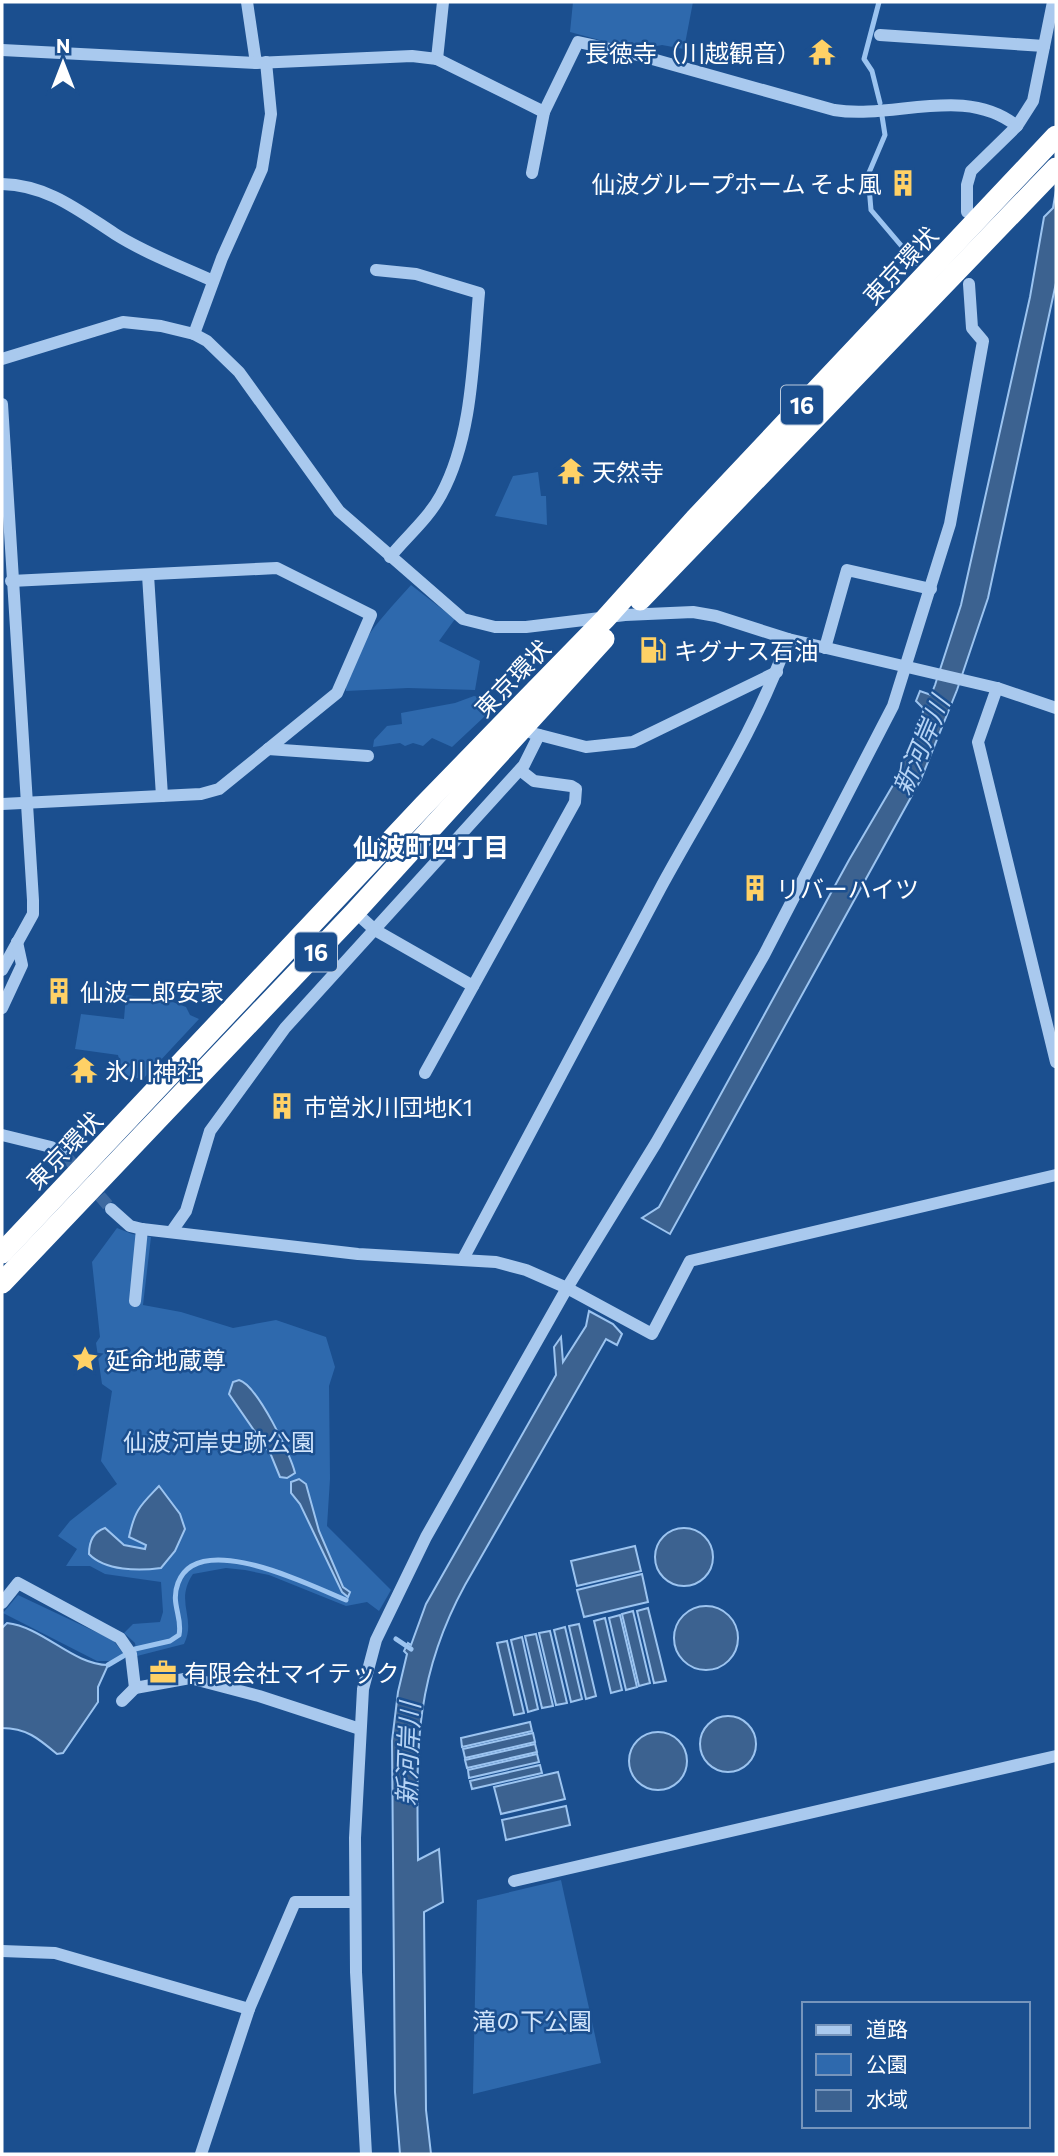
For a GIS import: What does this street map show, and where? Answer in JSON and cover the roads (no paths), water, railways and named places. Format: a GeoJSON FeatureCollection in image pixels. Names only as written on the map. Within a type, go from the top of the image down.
{"type":"FeatureCollection","features":[{"type":"Feature","properties":{"kind":"highway","name":"東京環状"},"geometry":{"type":"LineString","coordinates":[[2,1283],[355,912],[531,733],[615,617],[695,519],[1056,136]]}},
{"type":"Feature","properties":{"kind":"highway","name":"東京環状"},"geometry":{"type":"LineString","coordinates":[[3,1251],[424,805],[615,617],[993,235],[1056,167]]}},
{"type":"Feature","properties":{"kind":"street"},"geometry":{"type":"LineString","coordinates":[[194,334],[262,169],[271,114],[247,2]]}},
{"type":"Feature","properties":{"kind":"street"},"geometry":{"type":"LineString","coordinates":[[438,59],[443,2]]}},
{"type":"Feature","properties":{"kind":"street"},"geometry":{"type":"LineString","coordinates":[[967,212],[967,185],[971,171],[1017,126],[1033,101],[1052,2]]}},
{"type":"Feature","properties":{"kind":"street"},"geometry":{"type":"LineString","coordinates":[[880,35],[1044,47]]}},
{"type":"Feature","properties":{"kind":"street"},"geometry":{"type":"LineString","coordinates":[[532,173],[544,112],[578,42],[652,58],[834,110],[857,114],[913,106],[964,107],[993,111],[1017,126]]}},
{"type":"Feature","properties":{"kind":"street"},"geometry":{"type":"LineString","coordinates":[[2,50],[261,62],[412,56],[438,59],[544,112]]}},
{"type":"Feature","properties":{"kind":"street"},"geometry":{"type":"LineString","coordinates":[[2,184],[23,184],[46,192],[84,211],[114,233],[148,252],[214,281]]}},
{"type":"Feature","properties":{"kind":"street"},"geometry":{"type":"LineString","coordinates":[[376,270],[416,274],[479,293],[469,408],[442,494],[422,522],[390,557]]}},
{"type":"Feature","properties":{"kind":"street"},"geometry":{"type":"LineString","coordinates":[[366,2154],[355,1902],[360,1729],[366,1675],[388,1612],[426,1537],[567,1288],[656,1143],[764,955],[893,706],[950,524],[984,338],[972,328],[969,284]]}},
{"type":"Feature","properties":{"kind":"street"},"geometry":{"type":"LineString","coordinates":[[2,359],[123,322],[161,326],[194,334],[207,341],[239,372],[339,511],[463,618],[495,627],[567,624],[615,617],[692,612],[716,616],[788,639],[994,688],[1056,708]]}},
{"type":"Feature","properties":{"kind":"street"},"geometry":{"type":"LineString","coordinates":[[2,404],[8,579],[28,805],[33,914],[2,970]]}},
{"type":"Feature","properties":{"kind":"street"},"geometry":{"type":"LineString","coordinates":[[2,804],[28,805],[201,794],[219,789],[337,693],[371,615],[277,568],[8,579]]}},
{"type":"Feature","properties":{"kind":"street"},"geometry":{"type":"LineString","coordinates":[[825,648],[847,570],[931,589]]}},
{"type":"Feature","properties":{"kind":"street"},"geometry":{"type":"LineString","coordinates":[[148,575],[162,796]]}},
{"type":"Feature","properties":{"kind":"street"},"geometry":{"type":"LineString","coordinates":[[463,1259],[660,889],[739,752],[777,672],[788,639]]}},
{"type":"Feature","properties":{"kind":"street"},"geometry":{"type":"LineString","coordinates":[[172,1231],[186,1210],[210,1131],[285,1028],[520,770],[531,733],[586,747],[633,742],[777,672]]}},
{"type":"Feature","properties":{"kind":"street"},"geometry":{"type":"LineString","coordinates":[[994,688],[978,742],[1056,1062]]}},
{"type":"Feature","properties":{"kind":"street"},"geometry":{"type":"LineString","coordinates":[[268,749],[368,756]]}},
{"type":"Feature","properties":{"kind":"street"},"geometry":{"type":"LineString","coordinates":[[425,1073],[577,794],[571,786],[534,782],[520,770]]}},
{"type":"Feature","properties":{"kind":"street"},"geometry":{"type":"LineString","coordinates":[[355,912],[375,930],[473,986]]}},
{"type":"Feature","properties":{"kind":"street"},"geometry":{"type":"LineString","coordinates":[[2,1008],[22,965],[17,943]]}},
{"type":"Feature","properties":{"kind":"street"},"geometry":{"type":"LineString","coordinates":[[2,1136],[51,1147],[65,1155]]}},
{"type":"Feature","properties":{"kind":"street"},"geometry":{"type":"LineString","coordinates":[[111,1209],[130,1226],[142,1229],[358,1254],[496,1262],[526,1270],[567,1288],[652,1334],[690,1261],[1056,1175]]}},
{"type":"Feature","properties":{"kind":"street"},"geometry":{"type":"LineString","coordinates":[[135,1301],[142,1229]]}},
{"type":"Feature","properties":{"kind":"street"},"geometry":{"type":"LineString","coordinates":[[2,1603],[18,1583],[120,1638],[131,1654],[135,1688]]}},
{"type":"Feature","properties":{"kind":"street"},"geometry":{"type":"LineString","coordinates":[[122,1700],[135,1688],[190,1678],[259,1696],[360,1729]]}},
{"type":"Feature","properties":{"kind":"street"},"geometry":{"type":"LineString","coordinates":[[514,1881],[1056,1756]]}},
{"type":"Feature","properties":{"kind":"street"},"geometry":{"type":"LineString","coordinates":[[201,2154],[249,2009],[295,1902],[355,1902]]}},
{"type":"Feature","properties":{"kind":"street"},"geometry":{"type":"LineString","coordinates":[[2,1951],[55,1953],[249,2009]]}},
{"type":"Feature","properties":{"kind":"water","name":"新河岸川"},"geometry":{"type":"Polygon","coordinates":[[[1056,190],[1056,283],[988,598],[957,690],[921,779],[670,1234],[642,1218],[659,1207],[849,860],[896,780],[924,709],[916,701],[920,691],[931,695],[935,685],[961,605],[1030,297],[1044,217],[1053,208],[1056,190]]]}},
{"type":"Feature","properties":{"kind":"water","name":"新河岸川"},"geometry":{"type":"Polygon","coordinates":[[[589,1311],[613,1324],[622,1334],[617,1345],[606,1339],[465,1585],[435,1654],[427,1687],[418,1752],[418,1860],[439,1849],[443,1902],[424,1912],[426,2110],[431,2154],[400,2154],[395,2092],[392,1741],[398,1692],[407,1654],[404,1651],[408,1643],[411,1645],[426,1604],[556,1375],[554,1347],[561,1337],[563,1362],[586,1326],[589,1311]]]}},
{"type":"Feature","properties":{"kind":"water"},"geometry":{"type":"Polygon","coordinates":[[[239,1380],[255,1394],[280,1437],[295,1473],[287,1478],[280,1477],[271,1455],[229,1394],[233,1382],[239,1380]]]}},
{"type":"Feature","properties":{"kind":"water"},"geometry":{"type":"Polygon","coordinates":[[[299,1479],[306,1484],[319,1531],[343,1587],[350,1592],[348,1597],[342,1592],[300,1504],[291,1493],[291,1482],[299,1479]]]}},
{"type":"Feature","properties":{"kind":"water"},"geometry":{"type":"Polygon","coordinates":[[[159,1486],[180,1514],[185,1529],[175,1551],[161,1568],[113,1567],[89,1554],[92,1538],[105,1528],[124,1545],[145,1549],[146,1545],[129,1537],[139,1508],[159,1486]]]}},
{"type":"Feature","properties":{"kind":"water"},"geometry":{"type":"Polygon","coordinates":[[[678,1528],[690,1528],[700,1532],[709,1541],[713,1563],[705,1578],[690,1586],[678,1586],[668,1582],[659,1573],[655,1563],[655,1551],[659,1541],[668,1532],[678,1528]]]}},
{"type":"Feature","properties":{"kind":"water"},"geometry":{"type":"Polygon","coordinates":[[[635,1546],[641,1571],[577,1586],[571,1561],[635,1546]]]}},
{"type":"Feature","properties":{"kind":"water"},"geometry":{"type":"Polygon","coordinates":[[[642,1574],[648,1602],[584,1617],[577,1590],[642,1574]]]}},
{"type":"Feature","properties":{"kind":"water"},"geometry":{"type":"Polygon","coordinates":[[[706,1606],[724,1612],[732,1620],[738,1638],[732,1656],[724,1664],[706,1670],[688,1664],[680,1656],[674,1638],[680,1620],[688,1612],[706,1606]]]}},
{"type":"Feature","properties":{"kind":"water"},"geometry":{"type":"Polygon","coordinates":[[[648,1608],[666,1681],[654,1683],[637,1611],[648,1608]]]}},
{"type":"Feature","properties":{"kind":"water"},"geometry":{"type":"Polygon","coordinates":[[[633,1611],[650,1683],[639,1686],[622,1614],[633,1611]]]}},
{"type":"Feature","properties":{"kind":"water"},"geometry":{"type":"Polygon","coordinates":[[[620,1615],[637,1687],[626,1690],[609,1618],[620,1615]]]}},
{"type":"Feature","properties":{"kind":"water"},"geometry":{"type":"Polygon","coordinates":[[[605,1618],[622,1690],[611,1693],[594,1621],[605,1618]]]}},
{"type":"Feature","properties":{"kind":"water"},"geometry":{"type":"Polygon","coordinates":[[[7,1623],[33,1631],[83,1659],[108,1665],[98,1687],[98,1702],[63,1753],[57,1754],[25,1732],[2,1728],[2,1628],[7,1623]]]}},
{"type":"Feature","properties":{"kind":"water"},"geometry":{"type":"Polygon","coordinates":[[[579,1624],[596,1696],[586,1699],[569,1626],[579,1624]]]}},
{"type":"Feature","properties":{"kind":"water"},"geometry":{"type":"Polygon","coordinates":[[[565,1627],[582,1699],[571,1702],[554,1630],[565,1627]]]}},
{"type":"Feature","properties":{"kind":"water"},"geometry":{"type":"Polygon","coordinates":[[[550,1631],[567,1703],[556,1705],[539,1633],[550,1631]]]}},
{"type":"Feature","properties":{"kind":"water"},"geometry":{"type":"Polygon","coordinates":[[[536,1634],[553,1706],[542,1708],[525,1636],[536,1634]]]}},
{"type":"Feature","properties":{"kind":"water"},"geometry":{"type":"Polygon","coordinates":[[[522,1637],[538,1709],[528,1712],[511,1640],[522,1637]]]}},
{"type":"Feature","properties":{"kind":"water"},"geometry":{"type":"Polygon","coordinates":[[[507,1641],[524,1713],[514,1715],[497,1643],[507,1641]]]}},
{"type":"Feature","properties":{"kind":"water"},"geometry":{"type":"Polygon","coordinates":[[[722,1716],[734,1716],[744,1720],[752,1728],[756,1744],[752,1760],[744,1768],[734,1772],[722,1772],[712,1768],[704,1760],[700,1750],[700,1738],[704,1728],[712,1720],[722,1716]]]}},
{"type":"Feature","properties":{"kind":"water"},"geometry":{"type":"Polygon","coordinates":[[[530,1722],[532,1731],[462,1747],[461,1738],[530,1722]]]}},
{"type":"Feature","properties":{"kind":"water"},"geometry":{"type":"Polygon","coordinates":[[[658,1732],[669,1734],[682,1745],[687,1761],[685,1772],[674,1785],[658,1790],[647,1788],[634,1777],[629,1761],[631,1750],[642,1737],[658,1732]]]}},
{"type":"Feature","properties":{"kind":"water"},"geometry":{"type":"Polygon","coordinates":[[[533,1733],[535,1742],[465,1758],[463,1749],[533,1733]]]}},
{"type":"Feature","properties":{"kind":"water"},"geometry":{"type":"Polygon","coordinates":[[[535,1744],[537,1752],[467,1768],[465,1760],[535,1744]]]}},
{"type":"Feature","properties":{"kind":"water"},"geometry":{"type":"Polygon","coordinates":[[[537,1754],[539,1762],[469,1778],[468,1770],[537,1754]]]}},
{"type":"Feature","properties":{"kind":"water"},"geometry":{"type":"Polygon","coordinates":[[[540,1765],[542,1773],[472,1789],[470,1781],[540,1765]]]}},
{"type":"Feature","properties":{"kind":"water"},"geometry":{"type":"Polygon","coordinates":[[[558,1772],[565,1799],[501,1814],[494,1787],[558,1772]]]}},
{"type":"Feature","properties":{"kind":"water"},"geometry":{"type":"Polygon","coordinates":[[[566,1806],[570,1825],[506,1840],[502,1820],[566,1806]]]}},
{"type":"Feature","properties":{"kind":"waterway"},"geometry":{"type":"LineString","coordinates":[[879,2],[864,59],[872,71],[880,103]]}},
{"type":"Feature","properties":{"kind":"waterway"},"geometry":{"type":"LineString","coordinates":[[882,116],[885,135],[868,175],[871,210],[916,263]]}},
{"type":"Feature","properties":{"kind":"waterway"},"geometry":{"type":"LineString","coordinates":[[108,1665],[135,1649],[170,1641],[179,1635],[175,1597],[178,1583],[190,1567],[208,1561],[231,1561],[257,1566],[284,1574],[346,1600]]}},
{"type":"Feature","properties":{"kind":"waterway"},"geometry":{"type":"LineString","coordinates":[[396,1639],[411,1649]]}},
{"type":"Feature","properties":{"kind":"tunnel"},"geometry":{"type":"LineString","coordinates":[[65,1155],[111,1209]]}},
{"type":"Feature","properties":{"kind":"place","name":"長徳寺（川越観音）"},"geometry":{"type":"Point","coordinates":[822,52]}},
{"type":"Feature","properties":{"kind":"place","name":"仙波グループホーム そよ風"},"geometry":{"type":"Point","coordinates":[903,183]}},
{"type":"Feature","properties":{"kind":"place","name":"天然寺"},"geometry":{"type":"Point","coordinates":[571,471]}},
{"type":"Feature","properties":{"kind":"place","name":"キグナス石油"},"geometry":{"type":"Point","coordinates":[653,650]}},
{"type":"Feature","properties":{"kind":"place","name":"リバーハイツ"},"geometry":{"type":"Point","coordinates":[755,888]}},
{"type":"Feature","properties":{"kind":"place","name":"仙波二郎安家"},"geometry":{"type":"Point","coordinates":[59,991]}},
{"type":"Feature","properties":{"kind":"place","name":"氷川神社"},"geometry":{"type":"Point","coordinates":[84,1070]}},
{"type":"Feature","properties":{"kind":"place","name":"市営氷川団地K1"},"geometry":{"type":"Point","coordinates":[282,1106]}},
{"type":"Feature","properties":{"kind":"place","name":"延命地蔵尊"},"geometry":{"type":"Point","coordinates":[85,1359]}},
{"type":"Feature","properties":{"kind":"place","name":"有限会社マイテック"},"geometry":{"type":"Point","coordinates":[163,1672]}},
{"type":"Feature","properties":{"kind":"district","name":"仙波町四丁目"},"geometry":{"type":"Point","coordinates":[431,846]}},
{"type":"Feature","properties":{"kind":"park label","name":"仙波河岸史跡公園"},"geometry":{"type":"Point","coordinates":[219,1441]}},
{"type":"Feature","properties":{"kind":"park label","name":"滝の下公園"},"geometry":{"type":"Point","coordinates":[532,2020]}}]}
